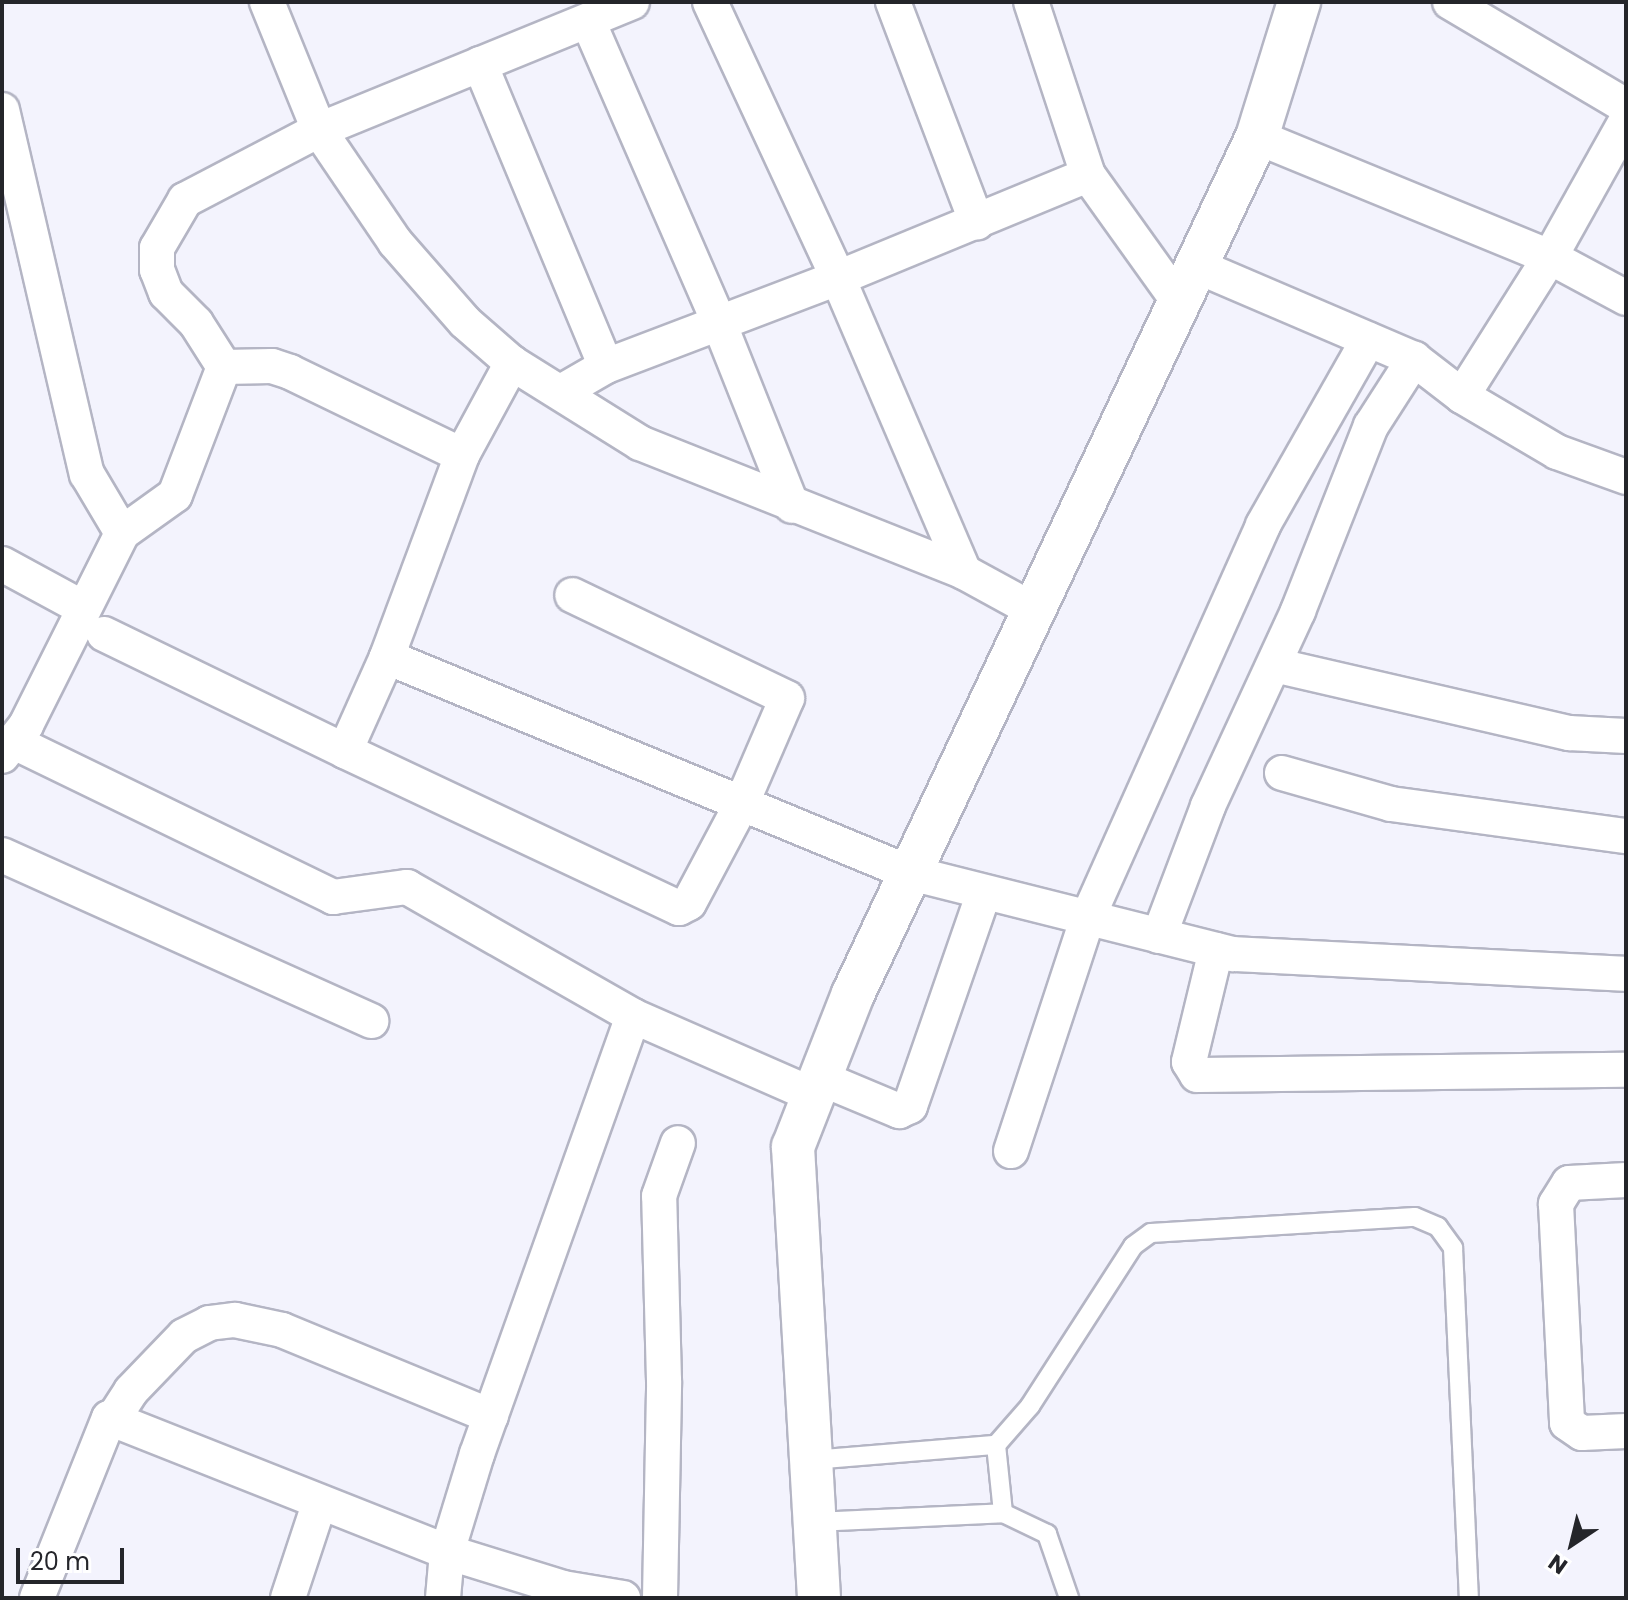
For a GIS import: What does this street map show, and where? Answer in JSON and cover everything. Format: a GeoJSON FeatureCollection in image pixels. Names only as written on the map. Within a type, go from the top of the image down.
{"type":"FeatureCollection","features":[{"type":"Feature","properties":{"kind":"street"},"geometry":{"type":"LineString","coordinates":[[267,2],[319,130],[395,242],[465,322],[512,363],[640,443],[964,572],[1037,612]]}},
{"type":"Feature","properties":{"kind":"street"},"geometry":{"type":"LineString","coordinates":[[224,367],[196,323],[166,293],[157,270],[157,248],[185,200],[319,130],[632,2]]}},
{"type":"Feature","properties":{"kind":"street"},"geometry":{"type":"LineString","coordinates":[[710,2],[838,278],[964,572]]}},
{"type":"Feature","properties":{"kind":"street"},"geometry":{"type":"LineString","coordinates":[[893,2],[977,223]]}},
{"type":"Feature","properties":{"kind":"street"},"geometry":{"type":"LineString","coordinates":[[1031,2],[1088,175],[1188,284],[1368,340],[1414,359],[1462,396],[1557,452],[1626,477]]}},
{"type":"Feature","properties":{"kind":"street"},"geometry":{"type":"LineString","coordinates":[[819,1598],[793,1147],[910,873],[1037,612],[1257,137],[1299,2]]}},
{"type":"Feature","properties":{"kind":"street"},"geometry":{"type":"LineString","coordinates":[[1450,2],[1626,106]]}},
{"type":"Feature","properties":{"kind":"street"},"geometry":{"type":"LineString","coordinates":[[588,21],[718,320],[792,506]]}},
{"type":"Feature","properties":{"kind":"street"},"geometry":{"type":"LineString","coordinates":[[480,64],[606,366]]}},
{"type":"Feature","properties":{"kind":"street"},"geometry":{"type":"LineString","coordinates":[[2,110],[87,474],[122,533]]}},
{"type":"Feature","properties":{"kind":"street"},"geometry":{"type":"LineString","coordinates":[[1462,396],[1550,257],[1626,121]]}},
{"type":"Feature","properties":{"kind":"street"},"geometry":{"type":"LineString","coordinates":[[1257,137],[1550,257],[1626,298]]}},
{"type":"Feature","properties":{"kind":"street"},"geometry":{"type":"LineString","coordinates":[[561,392],[606,366],[718,320],[838,278],[977,223],[1088,175]]}},
{"type":"Feature","properties":{"kind":"street"},"geometry":{"type":"LineString","coordinates":[[1011,1151],[1088,917],[1263,525],[1368,340]]}},
{"type":"Feature","properties":{"kind":"street"},"geometry":{"type":"LineString","coordinates":[[1159,936],[1208,806],[1274,665],[1371,426],[1414,359]]}},
{"type":"Feature","properties":{"kind":"street"},"geometry":{"type":"LineString","coordinates":[[345,751],[387,657],[462,455],[512,363]]}},
{"type":"Feature","properties":{"kind":"street"},"geometry":{"type":"LineString","coordinates":[[224,367],[272,366],[290,372],[462,455]]}},
{"type":"Feature","properties":{"kind":"street"},"geometry":{"type":"LineString","coordinates":[[224,367],[175,495],[122,533],[93,621],[11,734],[333,897],[407,887],[633,1016],[817,1087],[899,1111],[910,1106],[984,892]]}},
{"type":"Feature","properties":{"kind":"street"},"geometry":{"type":"LineString","coordinates":[[2,564],[93,621],[345,751],[679,908],[689,903],[741,805],[787,698],[572,595]]}},
{"type":"Feature","properties":{"kind":"street"},"geometry":{"type":"LineString","coordinates":[[387,657],[910,873],[984,892],[1216,950],[1626,974]]}},
{"type":"Feature","properties":{"kind":"street"},"geometry":{"type":"LineString","coordinates":[[1274,665],[1569,733],[1626,736]]}},
{"type":"Feature","properties":{"kind":"street"},"geometry":{"type":"LineString","coordinates":[[1282,773],[1391,804],[1626,836]]}},
{"type":"Feature","properties":{"kind":"street"},"geometry":{"type":"LineString","coordinates":[[2,855],[371,1021]]}},
{"type":"Feature","properties":{"kind":"street"},"geometry":{"type":"LineString","coordinates":[[1216,950],[1189,1062],[1197,1075],[1626,1070]]}},
{"type":"Feature","properties":{"kind":"street"},"geometry":{"type":"LineString","coordinates":[[443,1598],[447,1552],[491,1416],[633,1016]]}},
{"type":"Feature","properties":{"kind":"street"},"geometry":{"type":"LineString","coordinates":[[660,1598],[664,1381],[659,1196],[678,1143]]}},
{"type":"Feature","properties":{"kind":"street"},"geometry":{"type":"LineString","coordinates":[[1626,1180],[1569,1183],[1556,1204],[1567,1423],[1582,1433],[1626,1431]]}},
{"type":"Feature","properties":{"kind":"street"},"geometry":{"type":"LineString","coordinates":[[37,1598],[106,1422],[113,1419],[131,1391],[184,1336],[209,1323],[235,1320],[282,1330],[491,1416]]}},
{"type":"Feature","properties":{"kind":"street"},"geometry":{"type":"LineString","coordinates":[[113,1419],[319,1504],[562,1593],[623,1598]]}},
{"type":"Feature","properties":{"kind":"street"},"geometry":{"type":"LineString","coordinates":[[288,1598],[319,1504]]}},
{"type":"Feature","properties":{"kind":"lane"},"geometry":{"type":"LineString","coordinates":[[812,1460],[996,1445],[1030,1406],[1133,1246],[1151,1233],[1415,1217],[1438,1227],[1453,1248],[1469,1598]]}},
{"type":"Feature","properties":{"kind":"lane"},"geometry":{"type":"LineString","coordinates":[[996,1445],[1003,1513]]}},
{"type":"Feature","properties":{"kind":"lane"},"geometry":{"type":"LineString","coordinates":[[815,1522],[1003,1513],[1047,1534],[1069,1598]]}}]}
